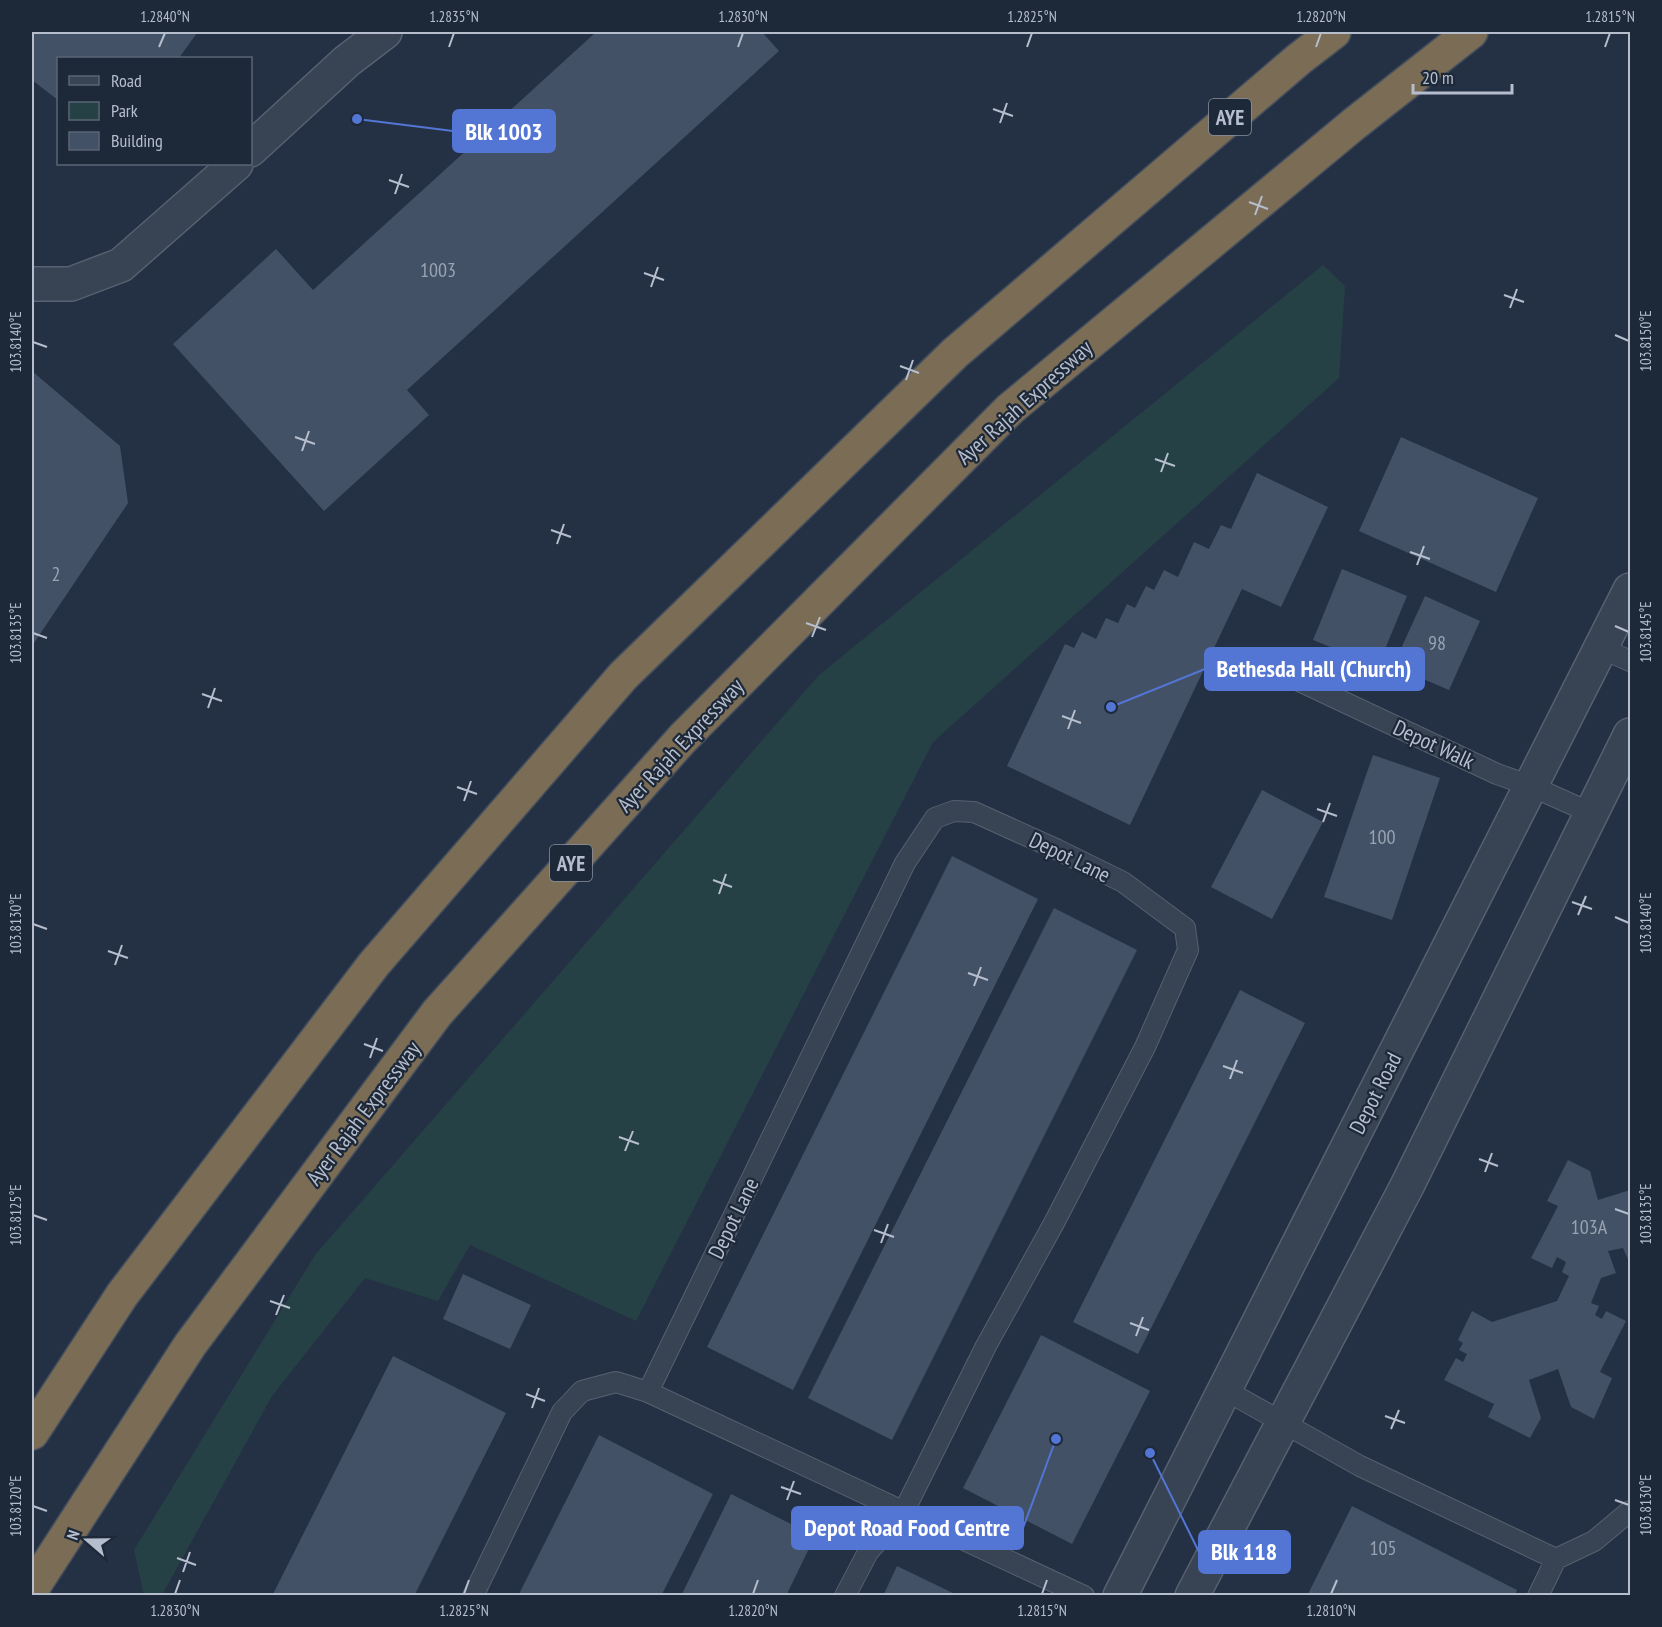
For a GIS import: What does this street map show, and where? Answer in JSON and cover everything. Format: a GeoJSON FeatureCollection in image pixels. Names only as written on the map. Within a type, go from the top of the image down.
{"type":"FeatureCollection","features":[{"type":"Feature","properties":{"kind":"highway","name":"AYE"},"geometry":{"type":"LineString","coordinates":[[32,1433],[122,1295],[374,964],[623,676],[955,353],[1299,59],[1334,32]]}},
{"type":"Feature","properties":{"kind":"highway","name":"Ayer Rajah Expressway"},"geometry":{"type":"LineString","coordinates":[[32,1589],[190,1345],[437,1013],[682,738],[1010,409],[1345,131],[1471,32]]}},
{"type":"Feature","properties":{"kind":"street"},"geometry":{"type":"LineString","coordinates":[[252,148],[347,62],[385,32]]}},
{"type":"Feature","properties":{"kind":"street"},"geometry":{"type":"LineString","coordinates":[[32,284],[71,284],[121,265],[235,165]]}},
{"type":"Feature","properties":{"kind":"street","name":"Depot Road"},"geometry":{"type":"LineString","coordinates":[[1120,1596],[1630,590]]}},
{"type":"Feature","properties":{"kind":"street"},"geometry":{"type":"LineString","coordinates":[[1192,1596],[1401,1196],[1630,735]]}},
{"type":"Feature","properties":{"kind":"lane"},"geometry":{"type":"LineString","coordinates":[[1601,648],[1630,661]]}},
{"type":"Feature","properties":{"kind":"lane","name":"Depot Walk"},"geometry":{"type":"LineString","coordinates":[[1278,671],[1497,774],[1531,786],[1591,813]]}},
{"type":"Feature","properties":{"kind":"lane","name":"Depot Lane"},"geometry":{"type":"LineString","coordinates":[[648,1392],[905,863],[935,818],[954,811],[974,812],[1123,882],[1185,928],[1188,950],[1145,1047],[1054,1223],[986,1346],[903,1511],[868,1552],[845,1596]]}},
{"type":"Feature","properties":{"kind":"lane"},"geometry":{"type":"LineString","coordinates":[[474,1596],[562,1412],[582,1391],[616,1382],[648,1392],[1084,1596]]}},
{"type":"Feature","properties":{"kind":"lane"},"geometry":{"type":"LineString","coordinates":[[1225,1390],[1360,1466],[1556,1559]]}},
{"type":"Feature","properties":{"kind":"lane"},"geometry":{"type":"LineString","coordinates":[[1538,1596],[1556,1559],[1594,1541],[1630,1511]]}},
{"type":"Feature","properties":{"kind":"green space"},"geometry":{"type":"Polygon","coordinates":[[[1323,265],[1345,286],[1339,378],[933,742],[636,1321],[470,1245],[438,1301],[365,1278],[272,1396],[162,1595],[144,1595],[134,1550],[315,1255],[819,675],[1323,265]]]}},
{"type":"Feature","properties":{"kind":"building"},"geometry":{"type":"Polygon","coordinates":[[[32,32],[197,33],[180,57],[57,57],[57,99],[32,80],[32,32]]]}},
{"type":"Feature","properties":{"kind":"building"},"geometry":{"type":"Polygon","coordinates":[[[596,32],[762,32],[779,51],[407,390],[429,415],[324,511],[173,344],[276,249],[313,290],[596,32]]]}},
{"type":"Feature","properties":{"kind":"building"},"geometry":{"type":"Polygon","coordinates":[[[32,371],[120,446],[128,503],[32,646],[32,371]]]}},
{"type":"Feature","properties":{"kind":"building"},"geometry":{"type":"Polygon","coordinates":[[[1401,437],[1538,498],[1496,592],[1359,531],[1401,437]]]}},
{"type":"Feature","properties":{"kind":"building"},"geometry":{"type":"Polygon","coordinates":[[[1257,473],[1328,507],[1281,607],[1242,589],[1130,825],[1007,766],[1065,644],[1074,648],[1082,632],[1096,639],[1106,618],[1118,623],[1127,604],[1135,608],[1146,586],[1154,590],[1164,570],[1178,577],[1194,542],[1209,549],[1221,525],[1231,529],[1257,473]]]}},
{"type":"Feature","properties":{"kind":"building"},"geometry":{"type":"Polygon","coordinates":[[[1342,569],[1407,596],[1378,666],[1313,640],[1342,569]]]}},
{"type":"Feature","properties":{"kind":"building"},"geometry":{"type":"Polygon","coordinates":[[[1425,596],[1480,621],[1449,690],[1393,666],[1425,596]]]}},
{"type":"Feature","properties":{"kind":"building"},"geometry":{"type":"Polygon","coordinates":[[[1373,755],[1440,778],[1392,920],[1324,897],[1373,755]]]}},
{"type":"Feature","properties":{"kind":"building"},"geometry":{"type":"Polygon","coordinates":[[[1262,790],[1323,822],[1272,919],[1211,887],[1262,790]]]}},
{"type":"Feature","properties":{"kind":"building"},"geometry":{"type":"Polygon","coordinates":[[[952,856],[1038,899],[793,1390],[707,1347],[952,856]]]}},
{"type":"Feature","properties":{"kind":"building"},"geometry":{"type":"Polygon","coordinates":[[[1054,908],[1137,950],[892,1440],[808,1398],[1054,908]]]}},
{"type":"Feature","properties":{"kind":"building"},"geometry":{"type":"Polygon","coordinates":[[[1240,990],[1305,1023],[1138,1354],[1073,1322],[1240,990]]]}},
{"type":"Feature","properties":{"kind":"building"},"geometry":{"type":"Polygon","coordinates":[[[1568,1160],[1590,1171],[1598,1200],[1630,1190],[1630,1264],[1623,1248],[1608,1251],[1616,1273],[1601,1278],[1591,1303],[1599,1306],[1595,1315],[1602,1319],[1606,1311],[1626,1321],[1600,1372],[1612,1378],[1594,1419],[1571,1407],[1558,1369],[1529,1380],[1541,1418],[1530,1438],[1488,1417],[1494,1404],[1444,1380],[1456,1358],[1463,1362],[1467,1354],[1459,1350],[1463,1343],[1458,1340],[1472,1311],[1492,1322],[1557,1301],[1569,1276],[1562,1272],[1566,1262],[1557,1257],[1552,1268],[1531,1258],[1558,1206],[1547,1201],[1568,1160]]]}},
{"type":"Feature","properties":{"kind":"building"},"geometry":{"type":"Polygon","coordinates":[[[463,1274],[531,1305],[510,1349],[443,1319],[463,1274]]]}},
{"type":"Feature","properties":{"kind":"building"},"geometry":{"type":"Polygon","coordinates":[[[1041,1335],[1150,1391],[1072,1544],[963,1488],[1041,1335]]]}},
{"type":"Feature","properties":{"kind":"building"},"geometry":{"type":"Polygon","coordinates":[[[393,1356],[506,1413],[414,1596],[272,1596],[393,1356]]]}},
{"type":"Feature","properties":{"kind":"building"},"geometry":{"type":"Polygon","coordinates":[[[599,1435],[713,1494],[661,1596],[518,1596],[599,1435]]]}},
{"type":"Feature","properties":{"kind":"building"},"geometry":{"type":"Polygon","coordinates":[[[731,1494],[815,1536],[786,1596],[681,1596],[731,1494]]]}},
{"type":"Feature","properties":{"kind":"building"},"geometry":{"type":"Polygon","coordinates":[[[1352,1506],[1517,1590],[1515,1596],[1307,1596],[1352,1506]]]}},
{"type":"Feature","properties":{"kind":"building"},"geometry":{"type":"Polygon","coordinates":[[[897,1566],[959,1596],[883,1596],[897,1566]]]}},
{"type":"Feature","properties":{"kind":"place","name":"Blk 1003"},"geometry":{"type":"Point","coordinates":[357,119]}},
{"type":"Feature","properties":{"kind":"place","name":"Bethesda Hall (Church)"},"geometry":{"type":"Point","coordinates":[1111,707]}},
{"type":"Feature","properties":{"kind":"place","name":"Depot Road Food Centre"},"geometry":{"type":"Point","coordinates":[1056,1439]}},
{"type":"Feature","properties":{"kind":"place","name":"Blk 118"},"geometry":{"type":"Point","coordinates":[1150,1453]}}]}
